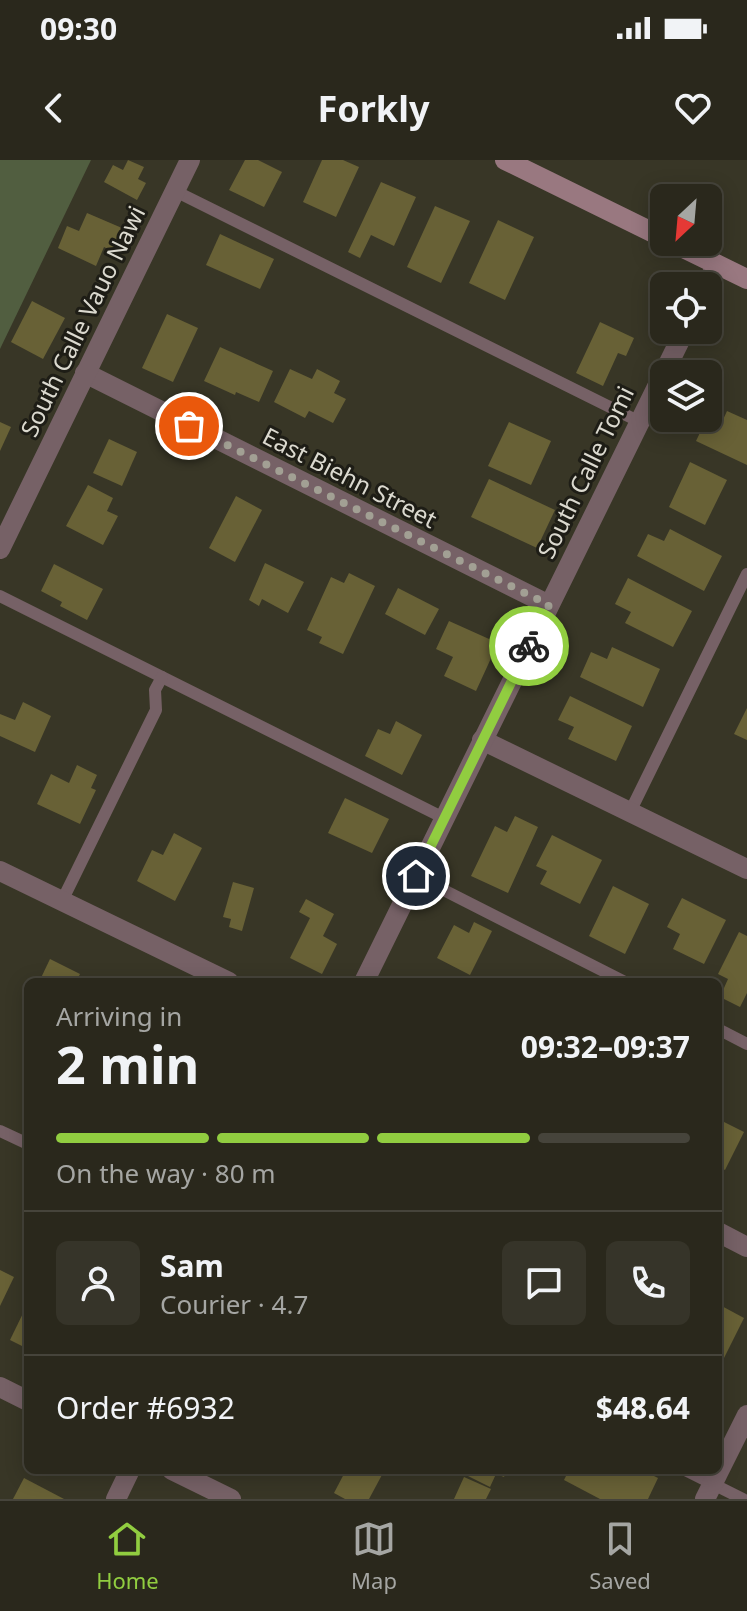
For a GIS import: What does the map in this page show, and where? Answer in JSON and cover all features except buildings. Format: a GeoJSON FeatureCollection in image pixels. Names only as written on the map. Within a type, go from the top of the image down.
{"type":"FeatureCollection","features":[{"type":"Feature","properties":{"kind":"main road"},"geometry":{"type":"LineString","coordinates":[[510,161],[650,231]]}},
{"type":"Feature","properties":{"kind":"main road"},"geometry":{"type":"LineString","coordinates":[[700,256],[747,279]]}},
{"type":"Feature","properties":{"kind":"street","name":"South Calle Vauo Nawi"},"geometry":{"type":"LineString","coordinates":[[0,549],[190,160]]}},
{"type":"Feature","properties":{"kind":"street"},"geometry":{"type":"LineString","coordinates":[[713,272],[716,264]]}},
{"type":"Feature","properties":{"kind":"street","name":"South Calle Tomi"},"geometry":{"type":"LineString","coordinates":[[366,978],[678,344]]}},
{"type":"Feature","properties":{"kind":"street","name":"East Biehn Street"},"geometry":{"type":"LineString","coordinates":[[85,373],[549,605]]}},
{"type":"Feature","properties":{"kind":"street"},"geometry":{"type":"LineString","coordinates":[[482,740],[747,869]]}},
{"type":"Feature","properties":{"kind":"street"},"geometry":{"type":"LineString","coordinates":[[0,871],[221,978]]}},
{"type":"Feature","properties":{"kind":"street"},"geometry":{"type":"LineString","coordinates":[[722,1234],[747,1247]]}},
{"type":"Feature","properties":{"kind":"street"},"geometry":{"type":"LineString","coordinates":[[0,1387],[24,1399]]}},
{"type":"Feature","properties":{"kind":"street"},"geometry":{"type":"LineString","coordinates":[[722,1465],[747,1415]]}},
{"type":"Feature","properties":{"kind":"street"},"geometry":{"type":"LineString","coordinates":[[116,1499],[128,1474]]}},
{"type":"Feature","properties":{"kind":"street"},"geometry":{"type":"LineString","coordinates":[[180,1474],[231,1499]]}},
{"type":"Feature","properties":{"kind":"lane"},"geometry":{"type":"LineString","coordinates":[[175,191],[638,421]]}},
{"type":"Feature","properties":{"kind":"lane"},"geometry":{"type":"LineString","coordinates":[[630,812],[747,574]]}},
{"type":"Feature","properties":{"kind":"lane"},"geometry":{"type":"LineString","coordinates":[[0,596],[444,818]]}},
{"type":"Feature","properties":{"kind":"lane"},"geometry":{"type":"LineString","coordinates":[[62,901],[156,710],[155,690],[162,677]]}},
{"type":"Feature","properties":{"kind":"lane"},"geometry":{"type":"LineString","coordinates":[[416,876],[617,978]]}},
{"type":"Feature","properties":{"kind":"lane"},"geometry":{"type":"LineString","coordinates":[[722,1031],[747,1044]]}},
{"type":"Feature","properties":{"kind":"lane"},"geometry":{"type":"LineString","coordinates":[[0,1131],[24,1142]]}},
{"type":"Feature","properties":{"kind":"lane"},"geometry":{"type":"LineString","coordinates":[[690,1474],[709,1491],[743,1499]]}},
{"type":"Feature","properties":{"kind":"green space"},"geometry":{"type":"Polygon","coordinates":[[[0,160],[91,160],[0,349],[0,160]]]}},
{"type":"Feature","properties":{"kind":"way so far"},"geometry":{"type":"LineString","coordinates":[[189,426],[549,605],[529,646]]}},
{"type":"Feature","properties":{"kind":"route"},"geometry":{"type":"LineString","coordinates":[[416,876],[529,646]]}}]}
